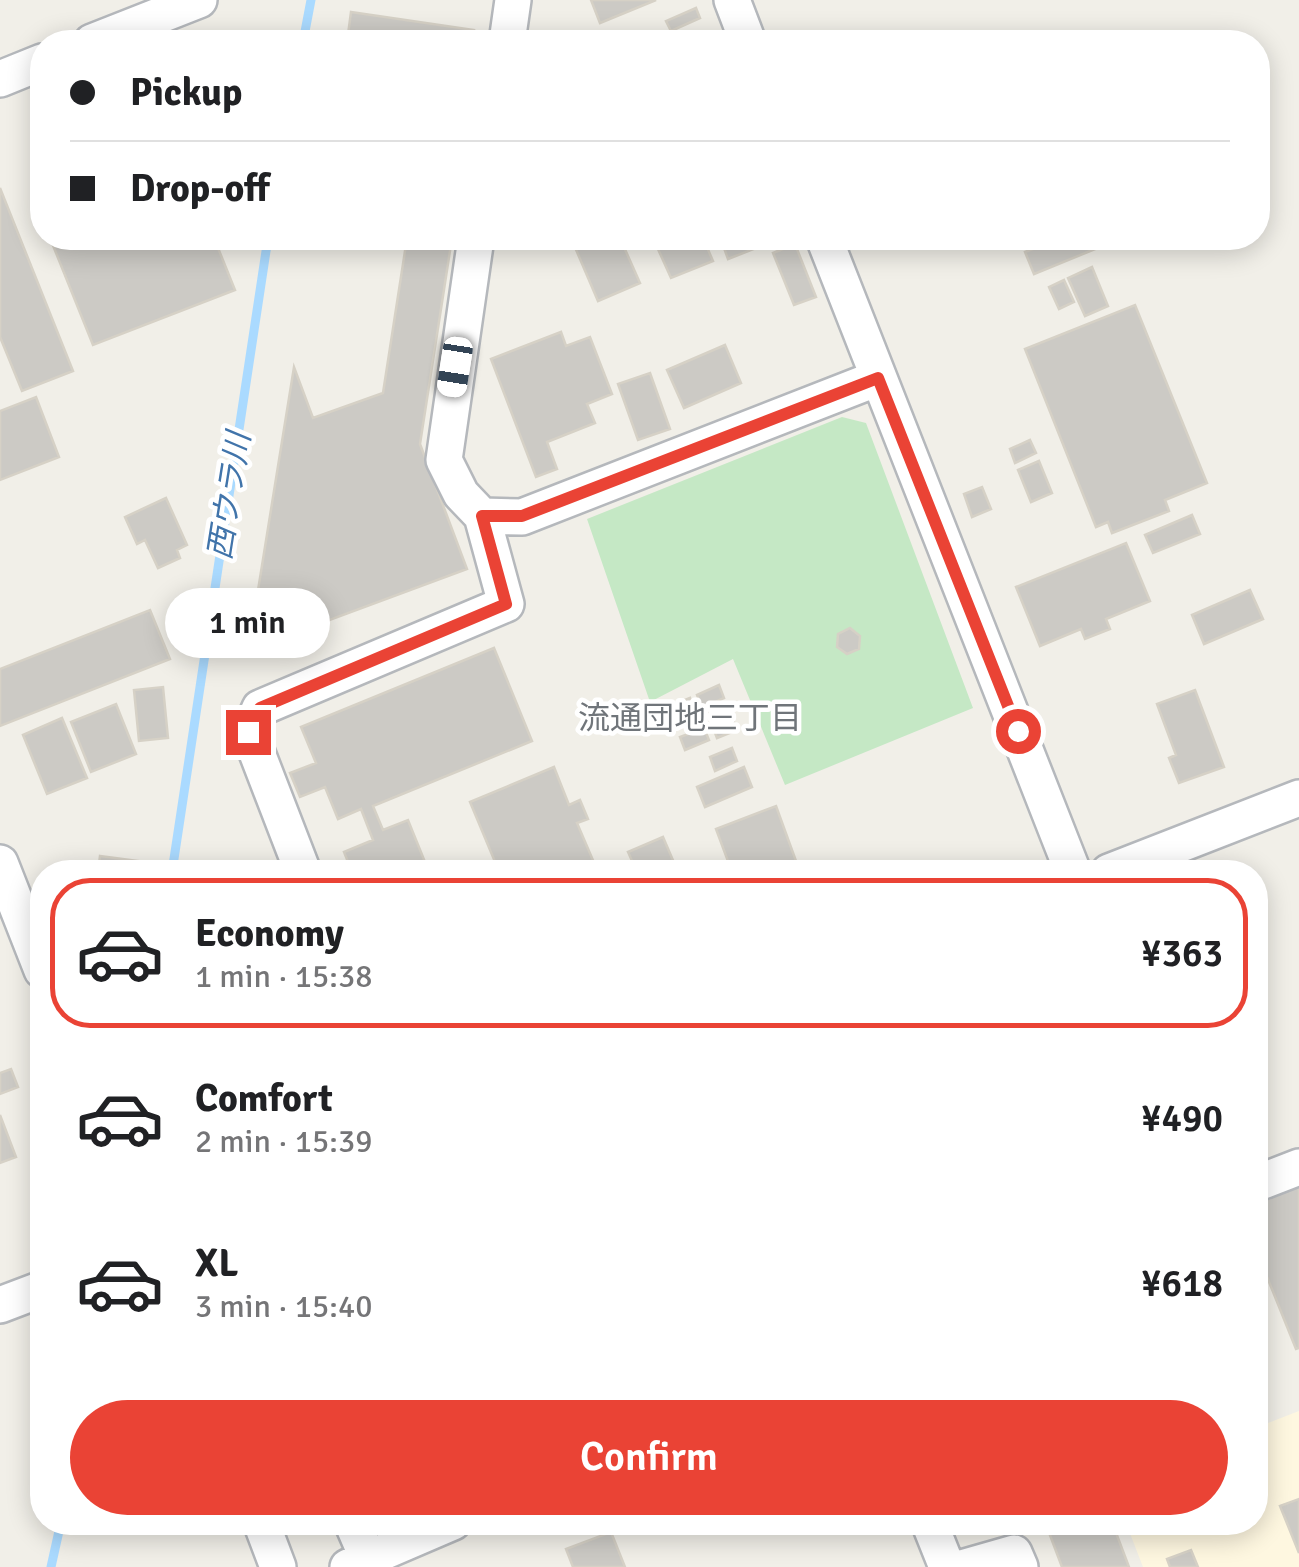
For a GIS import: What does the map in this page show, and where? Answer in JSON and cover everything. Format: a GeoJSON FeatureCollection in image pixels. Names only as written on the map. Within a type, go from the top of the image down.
{"type":"FeatureCollection","features":[{"type":"Feature","properties":{"kind":"street"},"geometry":{"type":"LineString","coordinates":[[123,30],[199,0]]}},
{"type":"Feature","properties":{"kind":"street"},"geometry":{"type":"LineString","coordinates":[[508,30],[513,0]]}},
{"type":"Feature","properties":{"kind":"street"},"geometry":{"type":"LineString","coordinates":[[732,0],[743,30]]}},
{"type":"Feature","properties":{"kind":"street"},"geometry":{"type":"LineString","coordinates":[[0,79],[30,67]]}},
{"type":"Feature","properties":{"kind":"street"},"geometry":{"type":"LineString","coordinates":[[298,860],[248,732],[260,708],[506,604],[482,516],[461,494],[444,460],[474,250]]}},
{"type":"Feature","properties":{"kind":"street"},"geometry":{"type":"LineString","coordinates":[[829,250],[1068,860]]}},
{"type":"Feature","properties":{"kind":"street"},"geometry":{"type":"LineString","coordinates":[[482,516],[522,516],[878,378]]}},
{"type":"Feature","properties":{"kind":"street"},"geometry":{"type":"LineString","coordinates":[[1139,860],[1299,798]]}},
{"type":"Feature","properties":{"kind":"street"},"geometry":{"type":"LineString","coordinates":[[0,863],[30,939]]}},
{"type":"Feature","properties":{"kind":"street"},"geometry":{"type":"LineString","coordinates":[[1268,1179],[1299,1167]]}},
{"type":"Feature","properties":{"kind":"street"},"geometry":{"type":"LineString","coordinates":[[0,1305],[30,1294]]}},
{"type":"Feature","properties":{"kind":"street"},"geometry":{"type":"LineString","coordinates":[[266,1535],[278,1567]]}},
{"type":"Feature","properties":{"kind":"street"},"geometry":{"type":"LineString","coordinates":[[354,1535],[358,1563],[424,1535]]}},
{"type":"Feature","properties":{"kind":"street"},"geometry":{"type":"LineString","coordinates":[[935,1535],[947,1567]]}},
{"type":"Feature","properties":{"kind":"street"},"geometry":{"type":"LineString","coordinates":[[965,1567],[1014,1553],[1020,1567]]}},
{"type":"Feature","properties":{"kind":"shaded area"},"geometry":{"type":"Polygon","coordinates":[[[1299,1411],[1299,1567],[1143,1567],[1131,1535],[1268,1535],[1268,1423],[1299,1411]]]}},
{"type":"Feature","properties":{"kind":"green space"},"geometry":{"type":"Polygon","coordinates":[[[842,417],[866,423],[973,708],[785,785],[733,659],[650,702],[587,519],[842,417]]]}},
{"type":"Feature","properties":{"kind":"building"},"geometry":{"type":"Polygon","coordinates":[[[591,0],[656,0],[600,23],[591,0]]]}},
{"type":"Feature","properties":{"kind":"building"},"geometry":{"type":"Polygon","coordinates":[[[696,8],[700,18],[673,30],[666,21],[696,8]]]}},
{"type":"Feature","properties":{"kind":"building"},"geometry":{"type":"Polygon","coordinates":[[[351,12],[474,30],[349,30],[351,12]]]}},
{"type":"Feature","properties":{"kind":"building"},"geometry":{"type":"Polygon","coordinates":[[[0,188],[73,371],[22,391],[0,337],[0,188]]]}},
{"type":"Feature","properties":{"kind":"building"},"geometry":{"type":"Polygon","coordinates":[[[55,250],[219,250],[235,290],[93,345],[55,250]]]}},
{"type":"Feature","properties":{"kind":"building"},"geometry":{"type":"Polygon","coordinates":[[[405,250],[450,250],[420,444],[467,569],[265,644],[254,615],[294,367],[313,418],[383,393],[405,250]]]}},
{"type":"Feature","properties":{"kind":"building"},"geometry":{"type":"Polygon","coordinates":[[[576,250],[625,250],[640,283],[598,301],[576,250]]]}},
{"type":"Feature","properties":{"kind":"building"},"geometry":{"type":"Polygon","coordinates":[[[658,250],[708,250],[713,261],[671,278],[658,250]]]}},
{"type":"Feature","properties":{"kind":"building"},"geometry":{"type":"Polygon","coordinates":[[[725,250],[751,250],[728,259],[725,250]]]}},
{"type":"Feature","properties":{"kind":"building"},"geometry":{"type":"Polygon","coordinates":[[[797,250],[816,297],[794,305],[773,253],[797,250]]]}},
{"type":"Feature","properties":{"kind":"building"},"geometry":{"type":"Polygon","coordinates":[[[1030,250],[1093,250],[1034,274],[1025,252],[1030,250]]]}},
{"type":"Feature","properties":{"kind":"building"},"geometry":{"type":"Polygon","coordinates":[[[1092,267],[1108,306],[1085,316],[1068,278],[1092,267]]]}},
{"type":"Feature","properties":{"kind":"building"},"geometry":{"type":"Polygon","coordinates":[[[1064,280],[1074,302],[1059,309],[1049,287],[1064,280]]]}},
{"type":"Feature","properties":{"kind":"building"},"geometry":{"type":"Polygon","coordinates":[[[1135,305],[1207,483],[1165,500],[1169,511],[1112,533],[1108,522],[1096,527],[1025,349],[1135,305]]]}},
{"type":"Feature","properties":{"kind":"building"},"geometry":{"type":"Polygon","coordinates":[[[561,332],[566,346],[590,337],[612,394],[587,404],[595,423],[547,442],[557,469],[536,477],[491,359],[561,332]]]}},
{"type":"Feature","properties":{"kind":"building"},"geometry":{"type":"Polygon","coordinates":[[[725,345],[741,383],[684,408],[667,370],[725,345]]]}},
{"type":"Feature","properties":{"kind":"building"},"geometry":{"type":"Polygon","coordinates":[[[650,373],[670,429],[638,440],[618,384],[650,373]]]}},
{"type":"Feature","properties":{"kind":"building"},"geometry":{"type":"Polygon","coordinates":[[[36,397],[59,457],[0,480],[0,411],[36,397]]]}},
{"type":"Feature","properties":{"kind":"building"},"geometry":{"type":"Polygon","coordinates":[[[1030,440],[1036,453],[1015,463],[1010,449],[1030,440]]]}},
{"type":"Feature","properties":{"kind":"building"},"geometry":{"type":"Polygon","coordinates":[[[1039,461],[1052,493],[1031,502],[1018,470],[1039,461]]]}},
{"type":"Feature","properties":{"kind":"building"},"geometry":{"type":"Polygon","coordinates":[[[982,487],[991,509],[972,517],[964,494],[982,487]]]}},
{"type":"Feature","properties":{"kind":"building"},"geometry":{"type":"Polygon","coordinates":[[[166,498],[187,545],[177,550],[180,558],[158,568],[145,540],[137,544],[125,517],[166,498]]]}},
{"type":"Feature","properties":{"kind":"building"},"geometry":{"type":"Polygon","coordinates":[[[1192,515],[1200,534],[1153,553],[1145,535],[1192,515]]]}},
{"type":"Feature","properties":{"kind":"building"},"geometry":{"type":"Polygon","coordinates":[[[1126,543],[1150,601],[1106,619],[1110,629],[1085,639],[1081,629],[1040,646],[1016,587],[1126,543]]]}},
{"type":"Feature","properties":{"kind":"building"},"geometry":{"type":"Polygon","coordinates":[[[1250,590],[1263,619],[1204,644],[1192,615],[1250,590]]]}},
{"type":"Feature","properties":{"kind":"building"},"geometry":{"type":"Polygon","coordinates":[[[150,610],[170,659],[0,726],[0,669],[150,610]]]}},
{"type":"Feature","properties":{"kind":"building"},"geometry":{"type":"Polygon","coordinates":[[[850,628],[860,636],[859,649],[847,654],[837,647],[838,634],[850,628]]]}},
{"type":"Feature","properties":{"kind":"building"},"geometry":{"type":"Polygon","coordinates":[[[494,648],[532,741],[373,806],[383,830],[408,820],[424,860],[347,860],[344,852],[373,840],[361,809],[338,819],[325,787],[300,797],[290,773],[316,763],[301,727],[494,648]]]}},
{"type":"Feature","properties":{"kind":"building"},"geometry":{"type":"Polygon","coordinates":[[[719,685],[724,698],[702,708],[697,695],[719,685]]]}},
{"type":"Feature","properties":{"kind":"building"},"geometry":{"type":"Polygon","coordinates":[[[163,687],[168,738],[139,741],[134,690],[163,687]]]}},
{"type":"Feature","properties":{"kind":"building"},"geometry":{"type":"Polygon","coordinates":[[[1195,690],[1224,767],[1179,783],[1169,758],[1176,755],[1157,704],[1195,690]]]}},
{"type":"Feature","properties":{"kind":"building"},"geometry":{"type":"Polygon","coordinates":[[[690,698],[694,710],[672,719],[667,707],[690,698]]]}},
{"type":"Feature","properties":{"kind":"building"},"geometry":{"type":"Polygon","coordinates":[[[116,704],[136,754],[91,772],[71,722],[116,704]]]}},
{"type":"Feature","properties":{"kind":"building"},"geometry":{"type":"Polygon","coordinates":[[[732,717],[737,730],[717,738],[712,725],[732,717]]]}},
{"type":"Feature","properties":{"kind":"building"},"geometry":{"type":"Polygon","coordinates":[[[62,718],[87,778],[47,794],[23,735],[62,718]]]}},
{"type":"Feature","properties":{"kind":"building"},"geometry":{"type":"Polygon","coordinates":[[[704,728],[709,740],[685,750],[680,737],[704,728]]]}},
{"type":"Feature","properties":{"kind":"building"},"geometry":{"type":"Polygon","coordinates":[[[732,748],[737,761],[715,771],[710,757],[732,748]]]}},
{"type":"Feature","properties":{"kind":"building"},"geometry":{"type":"Polygon","coordinates":[[[554,767],[569,805],[580,800],[588,819],[577,823],[593,860],[494,860],[470,802],[554,767]]]}},
{"type":"Feature","properties":{"kind":"building"},"geometry":{"type":"Polygon","coordinates":[[[744,767],[752,787],[705,807],[697,787],[744,767]]]}},
{"type":"Feature","properties":{"kind":"building"},"geometry":{"type":"Polygon","coordinates":[[[776,806],[796,860],[728,860],[716,829],[776,806]]]}},
{"type":"Feature","properties":{"kind":"building"},"geometry":{"type":"Polygon","coordinates":[[[663,837],[673,860],[632,860],[628,852],[663,837]]]}},
{"type":"Feature","properties":{"kind":"building"},"geometry":{"type":"Polygon","coordinates":[[[11,1069],[18,1087],[0,1094],[0,1073],[11,1069]]]}},
{"type":"Feature","properties":{"kind":"building"},"geometry":{"type":"Polygon","coordinates":[[[0,1115],[16,1157],[0,1163],[0,1115]]]}},
{"type":"Feature","properties":{"kind":"building"},"geometry":{"type":"Polygon","coordinates":[[[1299,1186],[1296,1349],[1268,1279],[1268,1198],[1299,1186]]]}},
{"type":"Feature","properties":{"kind":"building"},"geometry":{"type":"Polygon","coordinates":[[[1299,1499],[1299,1553],[1280,1506],[1299,1499]]]}},
{"type":"Feature","properties":{"kind":"building"},"geometry":{"type":"Polygon","coordinates":[[[612,1535],[625,1567],[573,1567],[566,1549],[612,1535]]]}},
{"type":"Feature","properties":{"kind":"building"},"geometry":{"type":"Polygon","coordinates":[[[1050,1535],[1117,1535],[1129,1567],[1062,1567],[1050,1535]]]}},
{"type":"Feature","properties":{"kind":"building"},"geometry":{"type":"Polygon","coordinates":[[[1191,1550],[1198,1567],[1170,1567],[1167,1559],[1191,1550]]]}},
{"type":"Feature","properties":{"kind":"waterway","name":"西ウラ川"},"geometry":{"type":"LineString","coordinates":[[305,30],[311,0]]}},
{"type":"Feature","properties":{"kind":"waterway","name":"西ウラ川"},"geometry":{"type":"LineString","coordinates":[[174,860],[266,250]]}},
{"type":"Feature","properties":{"kind":"waterway","name":"西ウラ川"},"geometry":{"type":"LineString","coordinates":[[51,1567],[58,1535]]}},
{"type":"Feature","properties":{"kind":"district","name":"流通団地三丁目"},"geometry":{"type":"Point","coordinates":[690,718]}},
{"type":"Feature","properties":{"kind":"route"},"geometry":{"type":"LineString","coordinates":[[248,732],[260,708],[506,604],[482,516],[522,516],[878,378],[1018,731]]}}]}
